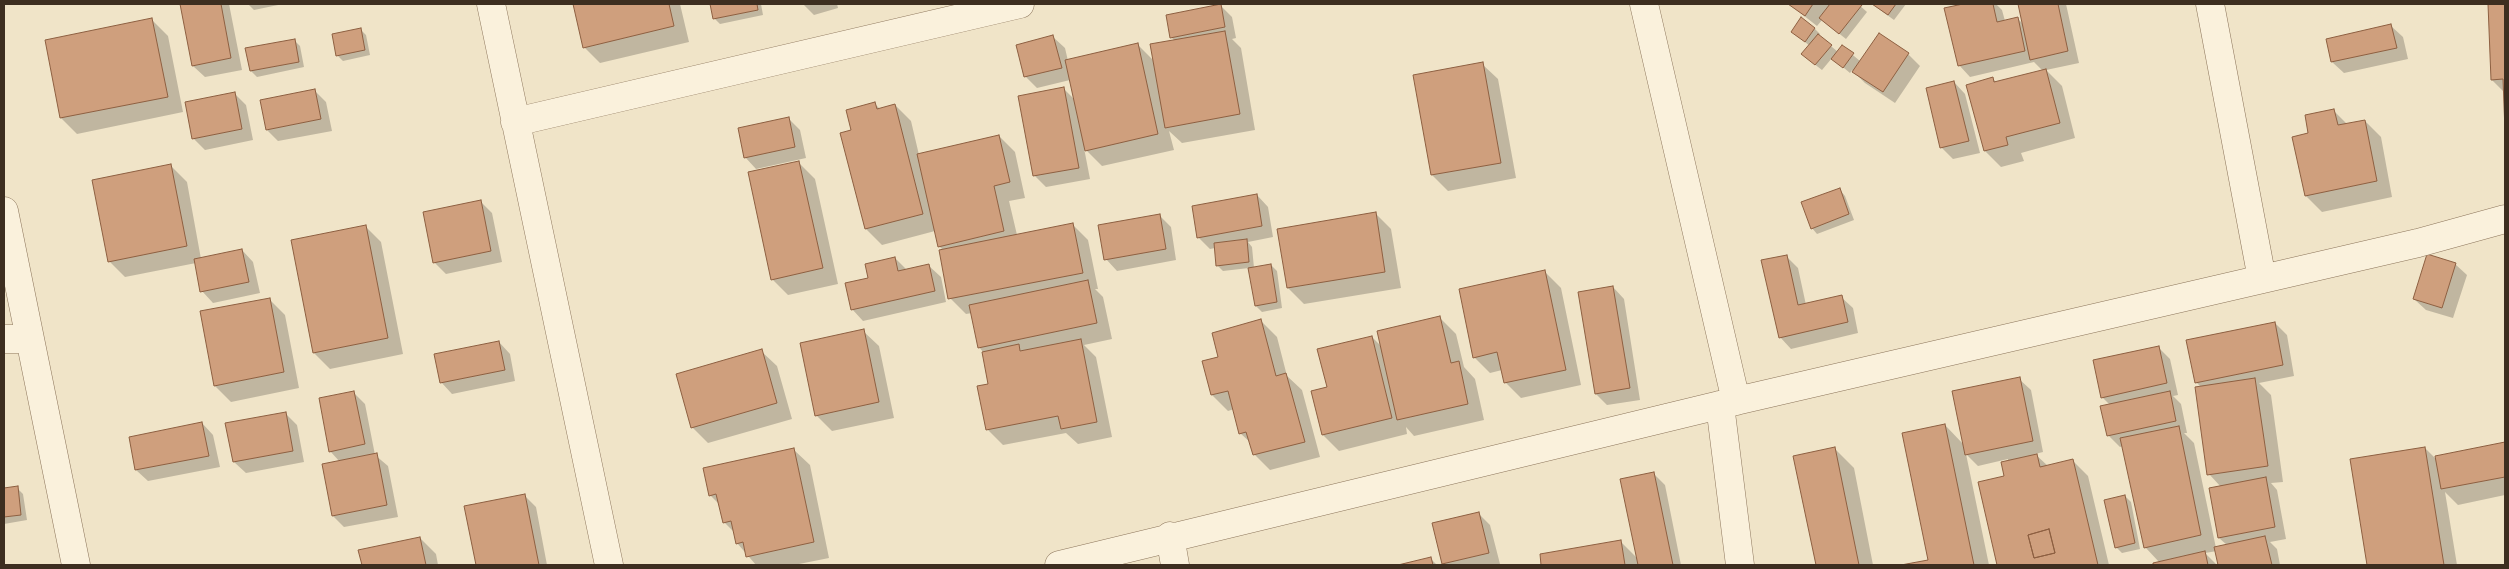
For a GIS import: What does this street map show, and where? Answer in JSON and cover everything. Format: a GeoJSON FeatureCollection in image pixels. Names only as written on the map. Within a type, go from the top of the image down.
{"type":"FeatureCollection","features":[{"type":"Feature","properties":{"kind":"street"},"geometry":{"type":"LineString","coordinates":[[490,4],[609,565]]}},
{"type":"Feature","properties":{"kind":"street"},"geometry":{"type":"LineString","coordinates":[[515,122],[1020,4]]}},
{"type":"Feature","properties":{"kind":"street"},"geometry":{"type":"LineString","coordinates":[[1644,4],[1728,403],[1740,565]]}},
{"type":"Feature","properties":{"kind":"street"},"geometry":{"type":"LineString","coordinates":[[2210,4],[2262,279]]}},
{"type":"Feature","properties":{"kind":"street"},"geometry":{"type":"LineString","coordinates":[[4,212],[17,339],[76,565]]}},
{"type":"Feature","properties":{"kind":"street"},"geometry":{"type":"LineString","coordinates":[[1059,565],[1170,536],[1728,403],[2418,243],[2505,219]]}},
{"type":"Feature","properties":{"kind":"street"},"geometry":{"type":"LineString","coordinates":[[1170,536],[1175,565]]}},
{"type":"Feature","properties":{"kind":"building"},"geometry":{"type":"Polygon","coordinates":[[[180,4],[221,4],[231,58],[192,66],[180,4]]]}},
{"type":"Feature","properties":{"kind":"building"},"geometry":{"type":"Polygon","coordinates":[[[573,4],[669,4],[674,26],[583,48],[573,4]]]}},
{"type":"Feature","properties":{"kind":"building"},"geometry":{"type":"Polygon","coordinates":[[[710,4],[757,4],[758,10],[713,19],[710,4]]]}},
{"type":"Feature","properties":{"kind":"building"},"geometry":{"type":"Polygon","coordinates":[[[1221,4],[1225,27],[1170,38],[1166,15],[1221,4]]]}},
{"type":"Feature","properties":{"kind":"building"},"geometry":{"type":"Polygon","coordinates":[[[1788,4],[1813,4],[1805,16],[1788,4]]]}},
{"type":"Feature","properties":{"kind":"building"},"geometry":{"type":"Polygon","coordinates":[[[1830,4],[1862,5],[1839,34],[1819,18],[1830,4]]]}},
{"type":"Feature","properties":{"kind":"building"},"geometry":{"type":"Polygon","coordinates":[[[1872,4],[1896,4],[1888,15],[1872,4]]]}},
{"type":"Feature","properties":{"kind":"building"},"geometry":{"type":"Polygon","coordinates":[[[1963,4],[1993,4],[1997,22],[2018,17],[2025,51],[1958,66],[1944,8],[1963,4]]]}},
{"type":"Feature","properties":{"kind":"building"},"geometry":{"type":"Polygon","coordinates":[[[2018,4],[2058,4],[2068,51],[2030,60],[2018,4]]]}},
{"type":"Feature","properties":{"kind":"building"},"geometry":{"type":"Polygon","coordinates":[[[2488,4],[2505,4],[2505,131],[2503,79],[2491,80],[2488,4]]]}},
{"type":"Feature","properties":{"kind":"building"},"geometry":{"type":"Polygon","coordinates":[[[1801,17],[1815,28],[1805,42],[1791,32],[1801,17]]]}},
{"type":"Feature","properties":{"kind":"building"},"geometry":{"type":"Polygon","coordinates":[[[152,18],[168,97],[60,118],[45,40],[152,18]]]}},
{"type":"Feature","properties":{"kind":"building"},"geometry":{"type":"Polygon","coordinates":[[[2391,24],[2397,48],[2331,62],[2326,39],[2391,24]]]}},
{"type":"Feature","properties":{"kind":"building"},"geometry":{"type":"Polygon","coordinates":[[[361,28],[365,50],[336,56],[332,34],[361,28]]]}},
{"type":"Feature","properties":{"kind":"building"},"geometry":{"type":"Polygon","coordinates":[[[1225,31],[1240,114],[1165,128],[1150,44],[1225,31]]]}},
{"type":"Feature","properties":{"kind":"building"},"geometry":{"type":"Polygon","coordinates":[[[1879,33],[1909,53],[1883,92],[1852,72],[1879,33]]]}},
{"type":"Feature","properties":{"kind":"building"},"geometry":{"type":"Polygon","coordinates":[[[1818,34],[1832,45],[1815,65],[1801,54],[1818,34]]]}},
{"type":"Feature","properties":{"kind":"building"},"geometry":{"type":"Polygon","coordinates":[[[1053,35],[1062,68],[1024,77],[1016,45],[1053,35]]]}},
{"type":"Feature","properties":{"kind":"building"},"geometry":{"type":"Polygon","coordinates":[[[295,39],[299,62],[250,71],[245,48],[295,39]]]}},
{"type":"Feature","properties":{"kind":"building"},"geometry":{"type":"Polygon","coordinates":[[[1138,43],[1158,134],[1085,151],[1065,60],[1138,43]]]}},
{"type":"Feature","properties":{"kind":"building"},"geometry":{"type":"Polygon","coordinates":[[[1842,45],[1854,53],[1843,68],[1831,59],[1842,45]]]}},
{"type":"Feature","properties":{"kind":"building"},"geometry":{"type":"Polygon","coordinates":[[[1483,62],[1501,163],[1431,175],[1413,75],[1483,62]]]}},
{"type":"Feature","properties":{"kind":"building"},"geometry":{"type":"Polygon","coordinates":[[[2046,69],[2060,123],[2006,137],[2008,145],[1984,151],[1966,85],[1993,77],[1994,82],[2046,69]]]}},
{"type":"Feature","properties":{"kind":"building"},"geometry":{"type":"Polygon","coordinates":[[[1954,81],[1969,141],[1940,148],[1926,88],[1954,81]]]}},
{"type":"Feature","properties":{"kind":"building"},"geometry":{"type":"Polygon","coordinates":[[[1064,87],[1079,168],[1033,176],[1018,96],[1064,87]]]}},
{"type":"Feature","properties":{"kind":"building"},"geometry":{"type":"Polygon","coordinates":[[[315,89],[321,119],[266,130],[260,100],[315,89]]]}},
{"type":"Feature","properties":{"kind":"building"},"geometry":{"type":"Polygon","coordinates":[[[235,92],[242,129],[192,139],[185,102],[235,92]]]}},
{"type":"Feature","properties":{"kind":"building"},"geometry":{"type":"Polygon","coordinates":[[[875,102],[877,109],[895,104],[923,214],[865,229],[840,133],[851,130],[846,110],[875,102]]]}},
{"type":"Feature","properties":{"kind":"building"},"geometry":{"type":"Polygon","coordinates":[[[2334,109],[2338,125],[2365,120],[2377,181],[2305,196],[2292,137],[2308,133],[2305,115],[2334,109]]]}},
{"type":"Feature","properties":{"kind":"building"},"geometry":{"type":"Polygon","coordinates":[[[789,117],[795,147],[744,158],[738,128],[789,117]]]}},
{"type":"Feature","properties":{"kind":"building"},"geometry":{"type":"Polygon","coordinates":[[[999,135],[1010,182],[994,186],[1004,231],[938,247],[917,154],[999,135]]]}},
{"type":"Feature","properties":{"kind":"building"},"geometry":{"type":"Polygon","coordinates":[[[799,161],[823,268],[771,280],[748,172],[799,161]]]}},
{"type":"Feature","properties":{"kind":"building"},"geometry":{"type":"Polygon","coordinates":[[[171,164],[187,246],[108,262],[92,180],[171,164]]]}},
{"type":"Feature","properties":{"kind":"building"},"geometry":{"type":"Polygon","coordinates":[[[1840,188],[1849,214],[1811,229],[1801,202],[1840,188]]]}},
{"type":"Feature","properties":{"kind":"building"},"geometry":{"type":"Polygon","coordinates":[[[1257,194],[1262,226],[1197,238],[1192,206],[1257,194]]]}},
{"type":"Feature","properties":{"kind":"building"},"geometry":{"type":"Polygon","coordinates":[[[481,200],[491,251],[433,263],[423,212],[481,200]]]}},
{"type":"Feature","properties":{"kind":"building"},"geometry":{"type":"Polygon","coordinates":[[[1376,212],[1385,272],[1287,288],[1277,229],[1376,212]]]}},
{"type":"Feature","properties":{"kind":"building"},"geometry":{"type":"Polygon","coordinates":[[[1160,214],[1166,249],[1104,260],[1098,225],[1160,214]]]}},
{"type":"Feature","properties":{"kind":"building"},"geometry":{"type":"Polygon","coordinates":[[[1073,223],[1083,273],[948,299],[939,250],[1073,223]]]}},
{"type":"Feature","properties":{"kind":"building"},"geometry":{"type":"Polygon","coordinates":[[[366,225],[388,338],[313,353],[291,240],[366,225]]]}},
{"type":"Feature","properties":{"kind":"building"},"geometry":{"type":"Polygon","coordinates":[[[1247,239],[1249,262],[1216,266],[1214,243],[1247,239]]]}},
{"type":"Feature","properties":{"kind":"building"},"geometry":{"type":"Polygon","coordinates":[[[242,249],[249,282],[200,292],[194,259],[242,249]]]}},
{"type":"Feature","properties":{"kind":"building"},"geometry":{"type":"Polygon","coordinates":[[[2427,254],[2456,263],[2442,308],[2413,299],[2427,254]]]}},
{"type":"Feature","properties":{"kind":"building"},"geometry":{"type":"Polygon","coordinates":[[[1787,255],[1798,305],[1842,295],[1848,322],[1779,338],[1761,260],[1787,255]]]}},
{"type":"Feature","properties":{"kind":"building"},"geometry":{"type":"Polygon","coordinates":[[[895,257],[898,271],[929,264],[935,291],[851,310],[845,283],[868,278],[865,264],[895,257]]]}},
{"type":"Feature","properties":{"kind":"building"},"geometry":{"type":"Polygon","coordinates":[[[1271,264],[1277,302],[1255,306],[1248,268],[1271,264]]]}},
{"type":"Feature","properties":{"kind":"building"},"geometry":{"type":"Polygon","coordinates":[[[1545,270],[1566,370],[1504,383],[1497,352],[1473,358],[1459,289],[1545,270]]]}},
{"type":"Feature","properties":{"kind":"building"},"geometry":{"type":"Polygon","coordinates":[[[1088,280],[1097,323],[978,348],[969,305],[1088,280]]]}},
{"type":"Feature","properties":{"kind":"building"},"geometry":{"type":"Polygon","coordinates":[[[1613,286],[1630,388],[1595,394],[1578,292],[1613,286]]]}},
{"type":"Feature","properties":{"kind":"building"},"geometry":{"type":"Polygon","coordinates":[[[270,298],[284,372],[214,386],[200,311],[270,298]]]}},
{"type":"Feature","properties":{"kind":"building"},"geometry":{"type":"Polygon","coordinates":[[[1440,316],[1451,363],[1459,361],[1468,404],[1397,420],[1377,331],[1440,316]]]}},
{"type":"Feature","properties":{"kind":"building"},"geometry":{"type":"Polygon","coordinates":[[[1261,319],[1276,376],[1286,373],[1305,442],[1253,455],[1246,432],[1239,434],[1228,391],[1211,395],[1202,361],[1218,357],[1212,333],[1261,319]]]}},
{"type":"Feature","properties":{"kind":"building"},"geometry":{"type":"Polygon","coordinates":[[[2275,322],[2283,365],[2195,383],[2186,340],[2275,322]]]}},
{"type":"Feature","properties":{"kind":"building"},"geometry":{"type":"Polygon","coordinates":[[[864,329],[879,402],[815,416],[800,343],[864,329]]]}},
{"type":"Feature","properties":{"kind":"building"},"geometry":{"type":"Polygon","coordinates":[[[1372,336],[1392,418],[1322,435],[1311,391],[1327,387],[1317,349],[1372,336]]]}},
{"type":"Feature","properties":{"kind":"building"},"geometry":{"type":"Polygon","coordinates":[[[1081,339],[1097,422],[1061,429],[1058,416],[986,430],[977,386],[988,384],[982,352],[1019,344],[1020,351],[1081,339]]]}},
{"type":"Feature","properties":{"kind":"building"},"geometry":{"type":"Polygon","coordinates":[[[499,341],[505,370],[440,383],[434,354],[499,341]]]}},
{"type":"Feature","properties":{"kind":"building"},"geometry":{"type":"Polygon","coordinates":[[[2159,346],[2167,383],[2101,398],[2093,360],[2159,346]]]}},
{"type":"Feature","properties":{"kind":"building"},"geometry":{"type":"Polygon","coordinates":[[[762,349],[777,403],[691,428],[676,374],[762,349]]]}},
{"type":"Feature","properties":{"kind":"building"},"geometry":{"type":"Polygon","coordinates":[[[2020,377],[2033,441],[1965,455],[1952,391],[2020,377]]]}},
{"type":"Feature","properties":{"kind":"building"},"geometry":{"type":"Polygon","coordinates":[[[2255,378],[2268,466],[2207,475],[2195,387],[2255,378]]]}},
{"type":"Feature","properties":{"kind":"building"},"geometry":{"type":"Polygon","coordinates":[[[354,391],[365,444],[329,452],[319,398],[354,391]]]}},
{"type":"Feature","properties":{"kind":"building"},"geometry":{"type":"Polygon","coordinates":[[[2170,391],[2176,421],[2107,436],[2100,406],[2170,391]]]}},
{"type":"Feature","properties":{"kind":"building"},"geometry":{"type":"Polygon","coordinates":[[[286,412],[293,451],[233,462],[225,423],[286,412]]]}},
{"type":"Feature","properties":{"kind":"building"},"geometry":{"type":"Polygon","coordinates":[[[202,422],[209,456],[135,470],[129,437],[202,422]]]}},
{"type":"Feature","properties":{"kind":"building"},"geometry":{"type":"Polygon","coordinates":[[[1945,424],[1974,565],[1901,565],[1928,560],[1902,433],[1945,424]]]}},
{"type":"Feature","properties":{"kind":"building"},"geometry":{"type":"Polygon","coordinates":[[[2179,426],[2201,535],[2144,548],[2120,438],[2179,426]]]}},
{"type":"Feature","properties":{"kind":"building"},"geometry":{"type":"Polygon","coordinates":[[[2505,442],[2505,477],[2441,489],[2435,456],[2505,442]]]}},
{"type":"Feature","properties":{"kind":"building"},"geometry":{"type":"Polygon","coordinates":[[[1835,447],[1859,565],[1816,565],[1793,456],[1835,447]]]}},
{"type":"Feature","properties":{"kind":"building"},"geometry":{"type":"Polygon","coordinates":[[[2425,447],[2444,565],[2367,565],[2350,459],[2425,447]]]}},
{"type":"Feature","properties":{"kind":"building"},"geometry":{"type":"Polygon","coordinates":[[[794,448],[814,542],[746,557],[743,542],[736,544],[731,521],[723,523],[716,494],[709,496],[703,468],[794,448]]]}},
{"type":"Feature","properties":{"kind":"building"},"geometry":{"type":"Polygon","coordinates":[[[377,453],[387,505],[332,516],[322,464],[377,453]]]}},
{"type":"Feature","properties":{"kind":"building"},"geometry":{"type":"Polygon","coordinates":[[[2037,454],[2040,467],[2073,459],[2098,565],[1997,565],[1978,482],[2004,476],[2001,462],[2037,454]],[[2049,529],[2028,535],[2034,558],[2055,553],[2049,529]]]}},
{"type":"Feature","properties":{"kind":"building"},"geometry":{"type":"Polygon","coordinates":[[[1654,472],[1673,565],[1638,565],[1620,479],[1654,472]]]}},
{"type":"Feature","properties":{"kind":"building"},"geometry":{"type":"Polygon","coordinates":[[[2266,477],[2275,527],[2218,538],[2209,488],[2266,477]]]}},
{"type":"Feature","properties":{"kind":"building"},"geometry":{"type":"Polygon","coordinates":[[[18,486],[21,515],[4,517],[4,488],[18,486]]]}},
{"type":"Feature","properties":{"kind":"building"},"geometry":{"type":"Polygon","coordinates":[[[525,494],[539,565],[476,565],[464,506],[525,494]]]}},
{"type":"Feature","properties":{"kind":"building"},"geometry":{"type":"Polygon","coordinates":[[[2125,495],[2135,543],[2115,548],[2104,500],[2125,495]]]}},
{"type":"Feature","properties":{"kind":"building"},"geometry":{"type":"Polygon","coordinates":[[[1479,512],[1489,553],[1442,564],[1432,523],[1479,512]]]}},
{"type":"Feature","properties":{"kind":"building"},"geometry":{"type":"Polygon","coordinates":[[[2049,529],[2055,553],[2034,558],[2028,535],[2049,529]]]}},
{"type":"Feature","properties":{"kind":"building"},"geometry":{"type":"Polygon","coordinates":[[[2265,536],[2272,565],[2218,565],[2214,547],[2265,536]]]}},
{"type":"Feature","properties":{"kind":"building"},"geometry":{"type":"Polygon","coordinates":[[[420,537],[426,565],[362,565],[358,550],[420,537]]]}},
{"type":"Feature","properties":{"kind":"building"},"geometry":{"type":"Polygon","coordinates":[[[1621,540],[1625,565],[1541,565],[1540,554],[1621,540]]]}},
{"type":"Feature","properties":{"kind":"building"},"geometry":{"type":"Polygon","coordinates":[[[2205,551],[2208,565],[2153,565],[2153,563],[2205,551]]]}},
{"type":"Feature","properties":{"kind":"building"},"geometry":{"type":"Polygon","coordinates":[[[1431,557],[1433,565],[1398,565],[1431,557]]]}}]}
